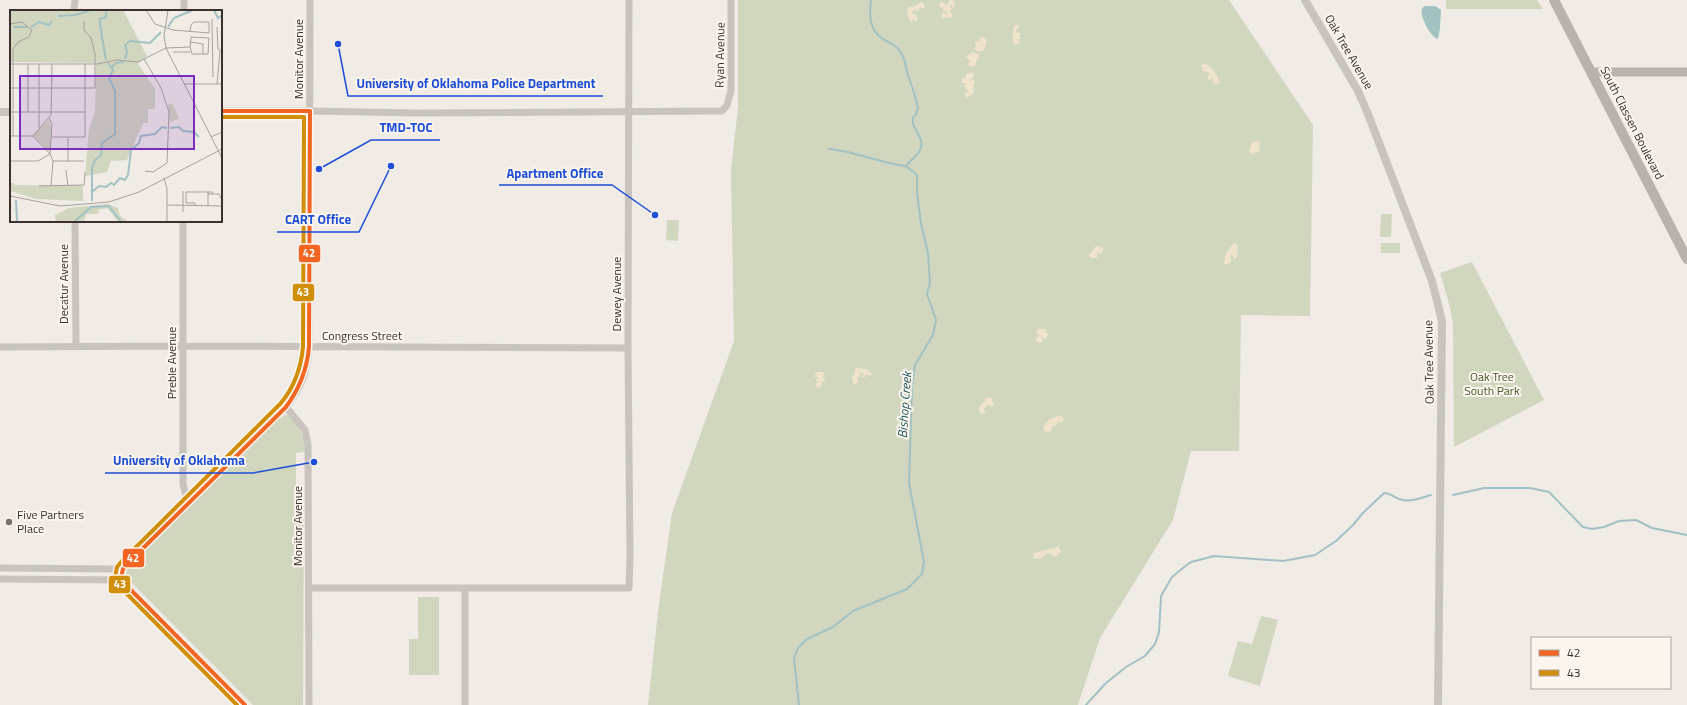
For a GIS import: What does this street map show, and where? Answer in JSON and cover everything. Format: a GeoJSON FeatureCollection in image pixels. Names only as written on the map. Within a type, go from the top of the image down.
{"type":"FeatureCollection","features":[{"type":"Feature","properties":{"kind":"main road","name":"South Classen Boulevard"},"geometry":{"type":"LineString","coordinates":[[1554,0],[1687,259]]}},
{"type":"Feature","properties":{"kind":"main road"},"geometry":{"type":"LineString","coordinates":[[1592,72],[1687,72]]}},
{"type":"Feature","properties":{"kind":"street","name":"Monitor Avenue"},"geometry":{"type":"LineString","coordinates":[[309,705],[308,445],[305,430],[286,407],[297,393],[306,374],[309,347],[310,0]]}},
{"type":"Feature","properties":{"kind":"street","name":"Dewey Avenue"},"geometry":{"type":"LineString","coordinates":[[465,588],[628,588],[630,548],[628,348],[629,0]]}},
{"type":"Feature","properties":{"kind":"street","name":"Ryan Avenue"},"geometry":{"type":"LineString","coordinates":[[629,112],[716,112],[725,108],[730,91],[731,0]]}},
{"type":"Feature","properties":{"kind":"street","name":"Oak Tree Avenue"},"geometry":{"type":"LineString","coordinates":[[1305,0],[1358,91],[1368,114],[1432,281],[1442,321],[1438,705]]}},
{"type":"Feature","properties":{"kind":"street"},"geometry":{"type":"LineString","coordinates":[[222,111],[418,113],[629,112]]}},
{"type":"Feature","properties":{"kind":"street","name":"Decatur Avenue"},"geometry":{"type":"LineString","coordinates":[[75,222],[76,347]]}},
{"type":"Feature","properties":{"kind":"street","name":"Preble Avenue"},"geometry":{"type":"LineString","coordinates":[[183,222],[183,484],[188,504]]}},
{"type":"Feature","properties":{"kind":"street","name":"Congress Street"},"geometry":{"type":"LineString","coordinates":[[0,347],[183,346],[628,348]]}},
{"type":"Feature","properties":{"kind":"street"},"geometry":{"type":"LineString","coordinates":[[245,705],[130,590],[121,577],[122,569],[286,407]]}},
{"type":"Feature","properties":{"kind":"street"},"geometry":{"type":"LineString","coordinates":[[0,568],[122,569]]}},
{"type":"Feature","properties":{"kind":"street"},"geometry":{"type":"LineString","coordinates":[[0,579],[123,580]]}},
{"type":"Feature","properties":{"kind":"street"},"geometry":{"type":"LineString","coordinates":[[309,588],[465,588],[465,705]]}},
{"type":"Feature","properties":{"kind":"green space"},"geometry":{"type":"Polygon","coordinates":[[[738,0],[1229,0],[1313,125],[1310,316],[1241,315],[1239,451],[1191,451],[1173,520],[1100,638],[1078,705],[648,705],[658,611],[672,513],[734,341],[731,171],[738,107],[738,0]]]}},
{"type":"Feature","properties":{"kind":"green space"},"geometry":{"type":"Polygon","coordinates":[[[1446,0],[1537,0],[1543,9],[1446,9],[1446,0]]]}},
{"type":"Feature","properties":{"kind":"green space"},"geometry":{"type":"Polygon","coordinates":[[[1381,214],[1392,214],[1391,237],[1380,237],[1381,214]]]}},
{"type":"Feature","properties":{"kind":"green space"},"geometry":{"type":"Polygon","coordinates":[[[667,220],[679,220],[678,241],[666,240],[667,220]]]}},
{"type":"Feature","properties":{"kind":"green space"},"geometry":{"type":"Polygon","coordinates":[[[1381,243],[1400,243],[1400,253],[1381,253],[1381,243]]]}},
{"type":"Feature","properties":{"kind":"green space","name":"Oak Tree South Park"},"geometry":{"type":"Polygon","coordinates":[[[1472,262],[1544,400],[1454,447],[1453,323],[1440,273],[1472,262]]]}},
{"type":"Feature","properties":{"kind":"green space"},"geometry":{"type":"Polygon","coordinates":[[[289,415],[299,428],[303,436],[305,446],[305,452],[296,453],[296,495],[304,496],[303,705],[253,705],[127,578],[126,573],[128,568],[278,419],[289,415]]]}},
{"type":"Feature","properties":{"kind":"green space"},"geometry":{"type":"Polygon","coordinates":[[[418,597],[439,597],[439,675],[409,675],[409,639],[418,639],[418,597]]]}},
{"type":"Feature","properties":{"kind":"green space"},"geometry":{"type":"Polygon","coordinates":[[[1261,616],[1278,620],[1260,686],[1228,676],[1238,641],[1252,644],[1261,616]]]}},
{"type":"Feature","properties":{"kind":"sand"},"geometry":{"type":"Polygon","coordinates":[[[950,0],[953,0],[955,3],[954,8],[951,5],[949,6],[952,9],[949,11],[953,14],[951,18],[942,18],[941,15],[943,13],[947,14],[947,12],[943,11],[942,9],[945,7],[940,8],[939,4],[942,2],[947,5],[950,0]]]}},
{"type":"Feature","properties":{"kind":"sand"},"geometry":{"type":"Polygon","coordinates":[[[922,2],[925,6],[923,9],[920,7],[918,11],[916,11],[915,8],[914,11],[912,11],[912,13],[917,15],[917,21],[913,19],[912,22],[910,21],[907,14],[908,7],[915,6],[922,2]]]}},
{"type":"Feature","properties":{"kind":"sand"},"geometry":{"type":"Polygon","coordinates":[[[1015,25],[1020,26],[1016,30],[1017,33],[1020,32],[1020,39],[1017,39],[1020,42],[1016,45],[1013,43],[1013,31],[1015,25]]]}},
{"type":"Feature","properties":{"kind":"sand"},"geometry":{"type":"Polygon","coordinates":[[[983,37],[987,40],[984,50],[978,52],[974,48],[976,46],[975,42],[978,41],[980,43],[979,39],[983,37]]]}},
{"type":"Feature","properties":{"kind":"sand"},"geometry":{"type":"Polygon","coordinates":[[[972,52],[979,54],[979,57],[976,61],[976,65],[971,67],[968,64],[970,61],[966,57],[972,52]]]}},
{"type":"Feature","properties":{"kind":"sand"},"geometry":{"type":"Polygon","coordinates":[[[1204,64],[1210,66],[1216,73],[1220,82],[1219,83],[1215,84],[1213,82],[1213,78],[1210,80],[1208,79],[1210,74],[1208,72],[1206,73],[1205,70],[1203,72],[1201,65],[1204,64]]]}},
{"type":"Feature","properties":{"kind":"sand"},"geometry":{"type":"Polygon","coordinates":[[[971,72],[974,76],[970,80],[971,81],[973,79],[975,82],[973,85],[973,94],[966,98],[965,92],[967,93],[968,91],[964,86],[967,84],[962,83],[962,78],[966,78],[965,75],[971,72]]]}},
{"type":"Feature","properties":{"kind":"sand"},"geometry":{"type":"Polygon","coordinates":[[[1257,141],[1260,142],[1259,149],[1261,151],[1251,154],[1249,151],[1252,143],[1257,141]]]}},
{"type":"Feature","properties":{"kind":"sand"},"geometry":{"type":"Polygon","coordinates":[[[1234,243],[1238,246],[1238,256],[1234,259],[1232,254],[1230,257],[1232,261],[1225,265],[1226,253],[1234,243]]]}},
{"type":"Feature","properties":{"kind":"sand"},"geometry":{"type":"Polygon","coordinates":[[[1096,246],[1102,247],[1103,252],[1099,254],[1097,252],[1097,258],[1092,258],[1089,255],[1096,246]]]}},
{"type":"Feature","properties":{"kind":"sand"},"geometry":{"type":"Polygon","coordinates":[[[1038,329],[1046,329],[1048,335],[1046,339],[1041,337],[1044,341],[1040,343],[1036,341],[1039,335],[1036,332],[1038,329]]]}},
{"type":"Feature","properties":{"kind":"sand"},"geometry":{"type":"Polygon","coordinates":[[[855,369],[866,369],[872,374],[869,376],[867,374],[864,378],[862,376],[865,372],[861,374],[859,372],[860,377],[857,377],[858,382],[854,385],[852,377],[855,374],[855,369]]]}},
{"type":"Feature","properties":{"kind":"sand"},"geometry":{"type":"Polygon","coordinates":[[[817,372],[823,372],[823,377],[825,378],[824,382],[821,382],[822,386],[818,388],[815,385],[818,382],[816,379],[819,377],[814,377],[817,372]]]}},
{"type":"Feature","properties":{"kind":"sand"},"geometry":{"type":"Polygon","coordinates":[[[987,397],[993,399],[992,401],[994,404],[991,407],[990,405],[986,406],[984,410],[986,412],[982,415],[979,411],[980,405],[986,401],[985,399],[987,397]]]}},
{"type":"Feature","properties":{"kind":"sand"},"geometry":{"type":"Polygon","coordinates":[[[1062,416],[1064,420],[1061,423],[1058,421],[1057,425],[1053,425],[1050,432],[1044,431],[1043,428],[1048,420],[1062,416]]]}},
{"type":"Feature","properties":{"kind":"sand"},"geometry":{"type":"Polygon","coordinates":[[[1058,547],[1061,553],[1058,553],[1057,556],[1053,556],[1051,553],[1046,553],[1041,559],[1033,558],[1034,553],[1058,547]]]}},
{"type":"Feature","properties":{"kind":"water"},"geometry":{"type":"Polygon","coordinates":[[[1425,6],[1435,6],[1441,10],[1438,39],[1429,30],[1422,16],[1421,11],[1425,6]]]}},
{"type":"Feature","properties":{"kind":"waterway","name":"Bishop Creek"},"geometry":{"type":"LineString","coordinates":[[799,705],[794,658],[798,648],[807,639],[833,627],[853,611],[907,589],[922,574],[924,562],[909,483],[912,387],[915,365],[933,335],[936,320],[927,294],[930,282],[928,253],[921,224],[917,193],[917,175],[906,166],[919,152],[921,147],[920,138],[913,122],[913,117],[916,115],[918,107],[902,54],[894,45],[878,35],[873,27],[870,17],[871,0]]}},
{"type":"Feature","properties":{"kind":"waterway"},"geometry":{"type":"LineString","coordinates":[[829,149],[906,166]]}},
{"type":"Feature","properties":{"kind":"waterway"},"geometry":{"type":"LineString","coordinates":[[1453,495],[1484,488],[1530,488],[1549,492],[1583,527],[1592,529],[1604,527],[1619,521],[1636,520],[1652,528],[1687,535]]}},
{"type":"Feature","properties":{"kind":"waterway"},"geometry":{"type":"LineString","coordinates":[[1086,705],[1106,683],[1126,667],[1145,656],[1155,644],[1159,632],[1161,596],[1172,577],[1191,562],[1214,556],[1283,561],[1315,555],[1336,541],[1384,493],[1403,500],[1415,500],[1431,495]]}},
{"type":"Feature","properties":{"kind":"transit line","name":"42"},"geometry":{"type":"LineString","coordinates":[[222,111],[310,111],[309,347],[307,363],[299,386],[286,407],[126,565],[123,569],[121,577],[130,589],[245,705]]}},
{"type":"Feature","properties":{"kind":"transit line","name":"43"},"geometry":{"type":"LineString","coordinates":[[222,117],[304,117],[303,347],[301,362],[294,383],[281,403],[122,561],[117,567],[115,577],[126,593],[237,705]]}},
{"type":"Feature","properties":{"kind":"place","name":"University of Oklahoma Police Department"},"geometry":{"type":"Point","coordinates":[338,44]}},
{"type":"Feature","properties":{"kind":"place","name":"CART Office"},"geometry":{"type":"Point","coordinates":[391,166]}},
{"type":"Feature","properties":{"kind":"place","name":"TMD-TOC"},"geometry":{"type":"Point","coordinates":[319,169]}},
{"type":"Feature","properties":{"kind":"place","name":"Apartment Office"},"geometry":{"type":"Point","coordinates":[655,215]}},
{"type":"Feature","properties":{"kind":"place","name":"University of Oklahoma"},"geometry":{"type":"Point","coordinates":[314,462]}},
{"type":"Feature","properties":{"kind":"place","name":"Five Partners Place"},"geometry":{"type":"Point","coordinates":[9,522]}}]}
